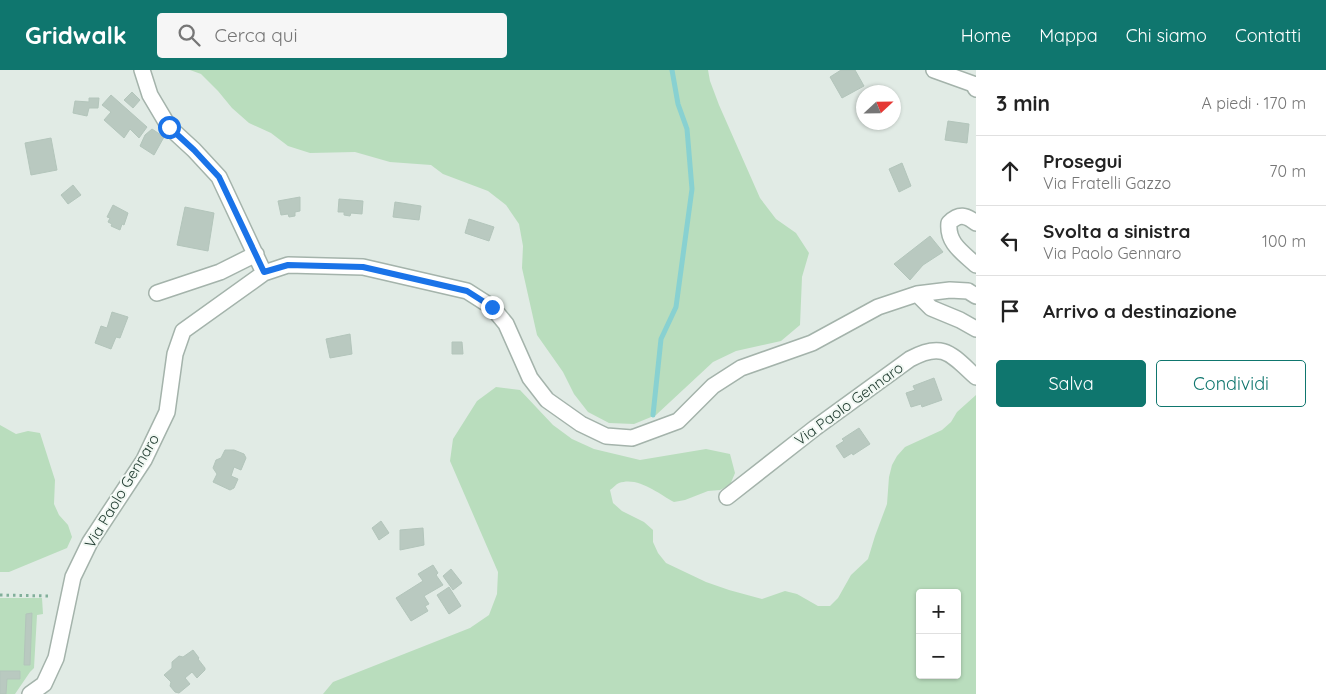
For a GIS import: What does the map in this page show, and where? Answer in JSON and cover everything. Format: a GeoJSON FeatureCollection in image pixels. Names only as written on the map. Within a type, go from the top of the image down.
{"type":"FeatureCollection","features":[{"type":"Feature","properties":{"kind":"street"},"geometry":{"type":"LineString","coordinates":[[142,70],[150,95],[169,127],[219,177],[264,272]]}},
{"type":"Feature","properties":{"kind":"street"},"geometry":{"type":"LineString","coordinates":[[934,70],[973,84],[976,89]]}},
{"type":"Feature","properties":{"kind":"street"},"geometry":{"type":"LineString","coordinates":[[976,223],[967,216],[953,218],[948,223],[948,232],[956,248],[976,264]]}},
{"type":"Feature","properties":{"kind":"street"},"geometry":{"type":"LineString","coordinates":[[157,293],[220,272],[256,254]]}},
{"type":"Feature","properties":{"kind":"street","name":"Via Paolo Gennaro"},"geometry":{"type":"LineString","coordinates":[[28,689],[44,684],[56,658],[73,577],[90,542],[144,460],[167,412],[175,354],[184,331],[264,272],[288,265],[363,267],[467,291],[492,307],[506,324],[530,378],[547,400],[581,424],[606,436],[632,438],[678,421],[713,386],[741,368],[812,343],[878,307],[917,294],[950,290],[968,291],[976,296]]}},
{"type":"Feature","properties":{"kind":"street"},"geometry":{"type":"LineString","coordinates":[[917,294],[931,308],[976,329]]}},
{"type":"Feature","properties":{"kind":"street","name":"Via Paolo Gennaro"},"geometry":{"type":"LineString","coordinates":[[727,497],[815,428],[910,359],[920,354],[931,350],[941,350],[976,377]]}},
{"type":"Feature","properties":{"kind":"path"},"geometry":{"type":"LineString","coordinates":[[0,595],[49,596]]}},
{"type":"Feature","properties":{"kind":"green space"},"geometry":{"type":"Polygon","coordinates":[[[190,70],[708,70],[719,105],[760,198],[776,219],[796,233],[809,253],[802,277],[800,325],[781,341],[736,351],[713,362],[656,415],[634,424],[609,423],[588,412],[574,394],[563,372],[537,335],[522,268],[523,246],[519,224],[506,205],[488,191],[443,174],[431,165],[390,162],[355,152],[310,153],[288,146],[271,133],[249,123],[232,108],[201,74],[190,70]]]}},
{"type":"Feature","properties":{"kind":"green space"},"geometry":{"type":"Polygon","coordinates":[[[496,387],[520,390],[553,425],[572,439],[594,449],[640,460],[706,449],[730,454],[735,473],[730,485],[720,490],[708,491],[674,502],[648,487],[626,481],[610,490],[613,503],[622,511],[644,522],[653,530],[653,542],[658,553],[666,563],[706,582],[762,599],[785,591],[797,594],[818,606],[830,606],[838,598],[851,575],[868,559],[887,504],[889,477],[897,456],[905,447],[942,430],[951,422],[957,412],[976,395],[976,694],[323,694],[333,682],[470,628],[489,615],[497,594],[498,572],[450,461],[453,439],[477,401],[496,387]]]}},
{"type":"Feature","properties":{"kind":"green space"},"geometry":{"type":"Polygon","coordinates":[[[0,425],[16,434],[28,431],[40,433],[55,480],[54,504],[59,515],[68,525],[72,537],[67,548],[9,572],[0,572],[0,425]]]}},
{"type":"Feature","properties":{"kind":"green space"},"geometry":{"type":"Polygon","coordinates":[[[0,598],[42,598],[43,614],[37,615],[34,668],[15,694],[0,694],[0,598]]]}},
{"type":"Feature","properties":{"kind":"building"},"geometry":{"type":"Polygon","coordinates":[[[841,70],[855,70],[863,85],[856,85],[856,90],[842,98],[830,77],[841,70]]]}},
{"type":"Feature","properties":{"kind":"building"},"geometry":{"type":"Polygon","coordinates":[[[132,92],[140,100],[133,108],[124,100],[132,92]]]}},
{"type":"Feature","properties":{"kind":"building"},"geometry":{"type":"Polygon","coordinates":[[[111,95],[147,127],[139,138],[130,129],[124,138],[104,120],[111,112],[102,105],[111,95]]]}},
{"type":"Feature","properties":{"kind":"building"},"geometry":{"type":"Polygon","coordinates":[[[89,98],[99,98],[98,108],[89,108],[87,116],[73,113],[75,101],[89,102],[89,98]]]}},
{"type":"Feature","properties":{"kind":"building"},"geometry":{"type":"Polygon","coordinates":[[[948,121],[969,124],[967,143],[945,140],[948,121]]]}},
{"type":"Feature","properties":{"kind":"building"},"geometry":{"type":"Polygon","coordinates":[[[152,129],[164,137],[154,155],[140,146],[145,135],[152,129]]]}},
{"type":"Feature","properties":{"kind":"building"},"geometry":{"type":"Polygon","coordinates":[[[51,138],[57,170],[31,175],[25,143],[51,138]]]}},
{"type":"Feature","properties":{"kind":"building"},"geometry":{"type":"Polygon","coordinates":[[[902,163],[911,186],[899,192],[889,169],[902,163]]]}},
{"type":"Feature","properties":{"kind":"building"},"geometry":{"type":"Polygon","coordinates":[[[73,185],[81,195],[68,204],[61,195],[73,185]]]}},
{"type":"Feature","properties":{"kind":"building"},"geometry":{"type":"Polygon","coordinates":[[[300,197],[300,211],[295,212],[295,216],[281,215],[278,201],[300,197]]]}},
{"type":"Feature","properties":{"kind":"building"},"geometry":{"type":"Polygon","coordinates":[[[339,199],[363,201],[362,214],[351,213],[350,216],[344,215],[344,212],[338,212],[339,199]]]}},
{"type":"Feature","properties":{"kind":"building"},"geometry":{"type":"Polygon","coordinates":[[[395,202],[421,206],[419,220],[393,217],[395,202]]]}},
{"type":"Feature","properties":{"kind":"building"},"geometry":{"type":"Polygon","coordinates":[[[113,205],[128,213],[120,230],[111,226],[112,224],[108,222],[110,218],[107,217],[113,205]]]}},
{"type":"Feature","properties":{"kind":"building"},"geometry":{"type":"Polygon","coordinates":[[[185,207],[214,213],[208,251],[177,245],[185,207]]]}},
{"type":"Feature","properties":{"kind":"building"},"geometry":{"type":"Polygon","coordinates":[[[469,219],[494,227],[489,241],[465,233],[469,219]]]}},
{"type":"Feature","properties":{"kind":"building"},"geometry":{"type":"Polygon","coordinates":[[[930,236],[943,252],[923,265],[910,280],[894,264],[930,236]]]}},
{"type":"Feature","properties":{"kind":"building"},"geometry":{"type":"Polygon","coordinates":[[[112,312],[128,317],[120,338],[116,337],[111,349],[95,343],[101,326],[107,328],[112,312]]]}},
{"type":"Feature","properties":{"kind":"building"},"geometry":{"type":"Polygon","coordinates":[[[350,334],[352,354],[330,358],[326,339],[350,334]]]}},
{"type":"Feature","properties":{"kind":"building"},"geometry":{"type":"Polygon","coordinates":[[[452,342],[462,342],[463,354],[452,354],[452,342]]]}},
{"type":"Feature","properties":{"kind":"building"},"geometry":{"type":"Polygon","coordinates":[[[934,378],[942,400],[922,407],[921,404],[911,407],[906,393],[915,390],[913,386],[934,378]]]}},
{"type":"Feature","properties":{"kind":"building"},"geometry":{"type":"Polygon","coordinates":[[[859,428],[870,444],[853,455],[852,453],[844,458],[836,446],[844,441],[842,439],[859,428]]]}},
{"type":"Feature","properties":{"kind":"building"},"geometry":{"type":"Polygon","coordinates":[[[225,450],[234,450],[244,454],[246,458],[241,470],[234,467],[231,476],[238,479],[234,488],[230,490],[213,482],[217,474],[213,468],[216,460],[221,458],[225,450]]]}},
{"type":"Feature","properties":{"kind":"building"},"geometry":{"type":"Polygon","coordinates":[[[381,521],[389,533],[379,540],[372,528],[381,521]]]}},
{"type":"Feature","properties":{"kind":"building"},"geometry":{"type":"Polygon","coordinates":[[[423,528],[424,545],[400,550],[400,530],[423,528]]]}},
{"type":"Feature","properties":{"kind":"building"},"geometry":{"type":"Polygon","coordinates":[[[433,565],[438,573],[436,575],[443,585],[424,596],[429,604],[425,606],[428,611],[411,621],[396,598],[423,581],[418,574],[433,565]]]}},
{"type":"Feature","properties":{"kind":"building"},"geometry":{"type":"Polygon","coordinates":[[[451,569],[462,583],[453,590],[443,576],[451,569]]]}},
{"type":"Feature","properties":{"kind":"building"},"geometry":{"type":"Polygon","coordinates":[[[449,587],[461,606],[449,614],[437,595],[449,587]]]}},
{"type":"Feature","properties":{"kind":"building"},"geometry":{"type":"Polygon","coordinates":[[[32,613],[30,665],[24,665],[26,614],[32,613]]]}},
{"type":"Feature","properties":{"kind":"building"},"geometry":{"type":"Polygon","coordinates":[[[193,650],[205,670],[197,678],[192,672],[185,678],[190,684],[179,693],[175,692],[170,686],[171,682],[164,675],[172,668],[172,662],[179,656],[183,657],[193,650]]]}},
{"type":"Feature","properties":{"kind":"building"},"geometry":{"type":"Polygon","coordinates":[[[0,671],[20,671],[20,679],[7,679],[6,694],[0,694],[0,671]]]}},
{"type":"Feature","properties":{"kind":"waterway"},"geometry":{"type":"LineString","coordinates":[[653,415],[661,339],[676,307],[692,189],[687,129],[678,104],[672,70]]}},
{"type":"Feature","properties":{"kind":"route"},"geometry":{"type":"LineString","coordinates":[[169,127],[219,177],[264,272],[288,265],[363,267],[467,291],[492,307]]}}]}
